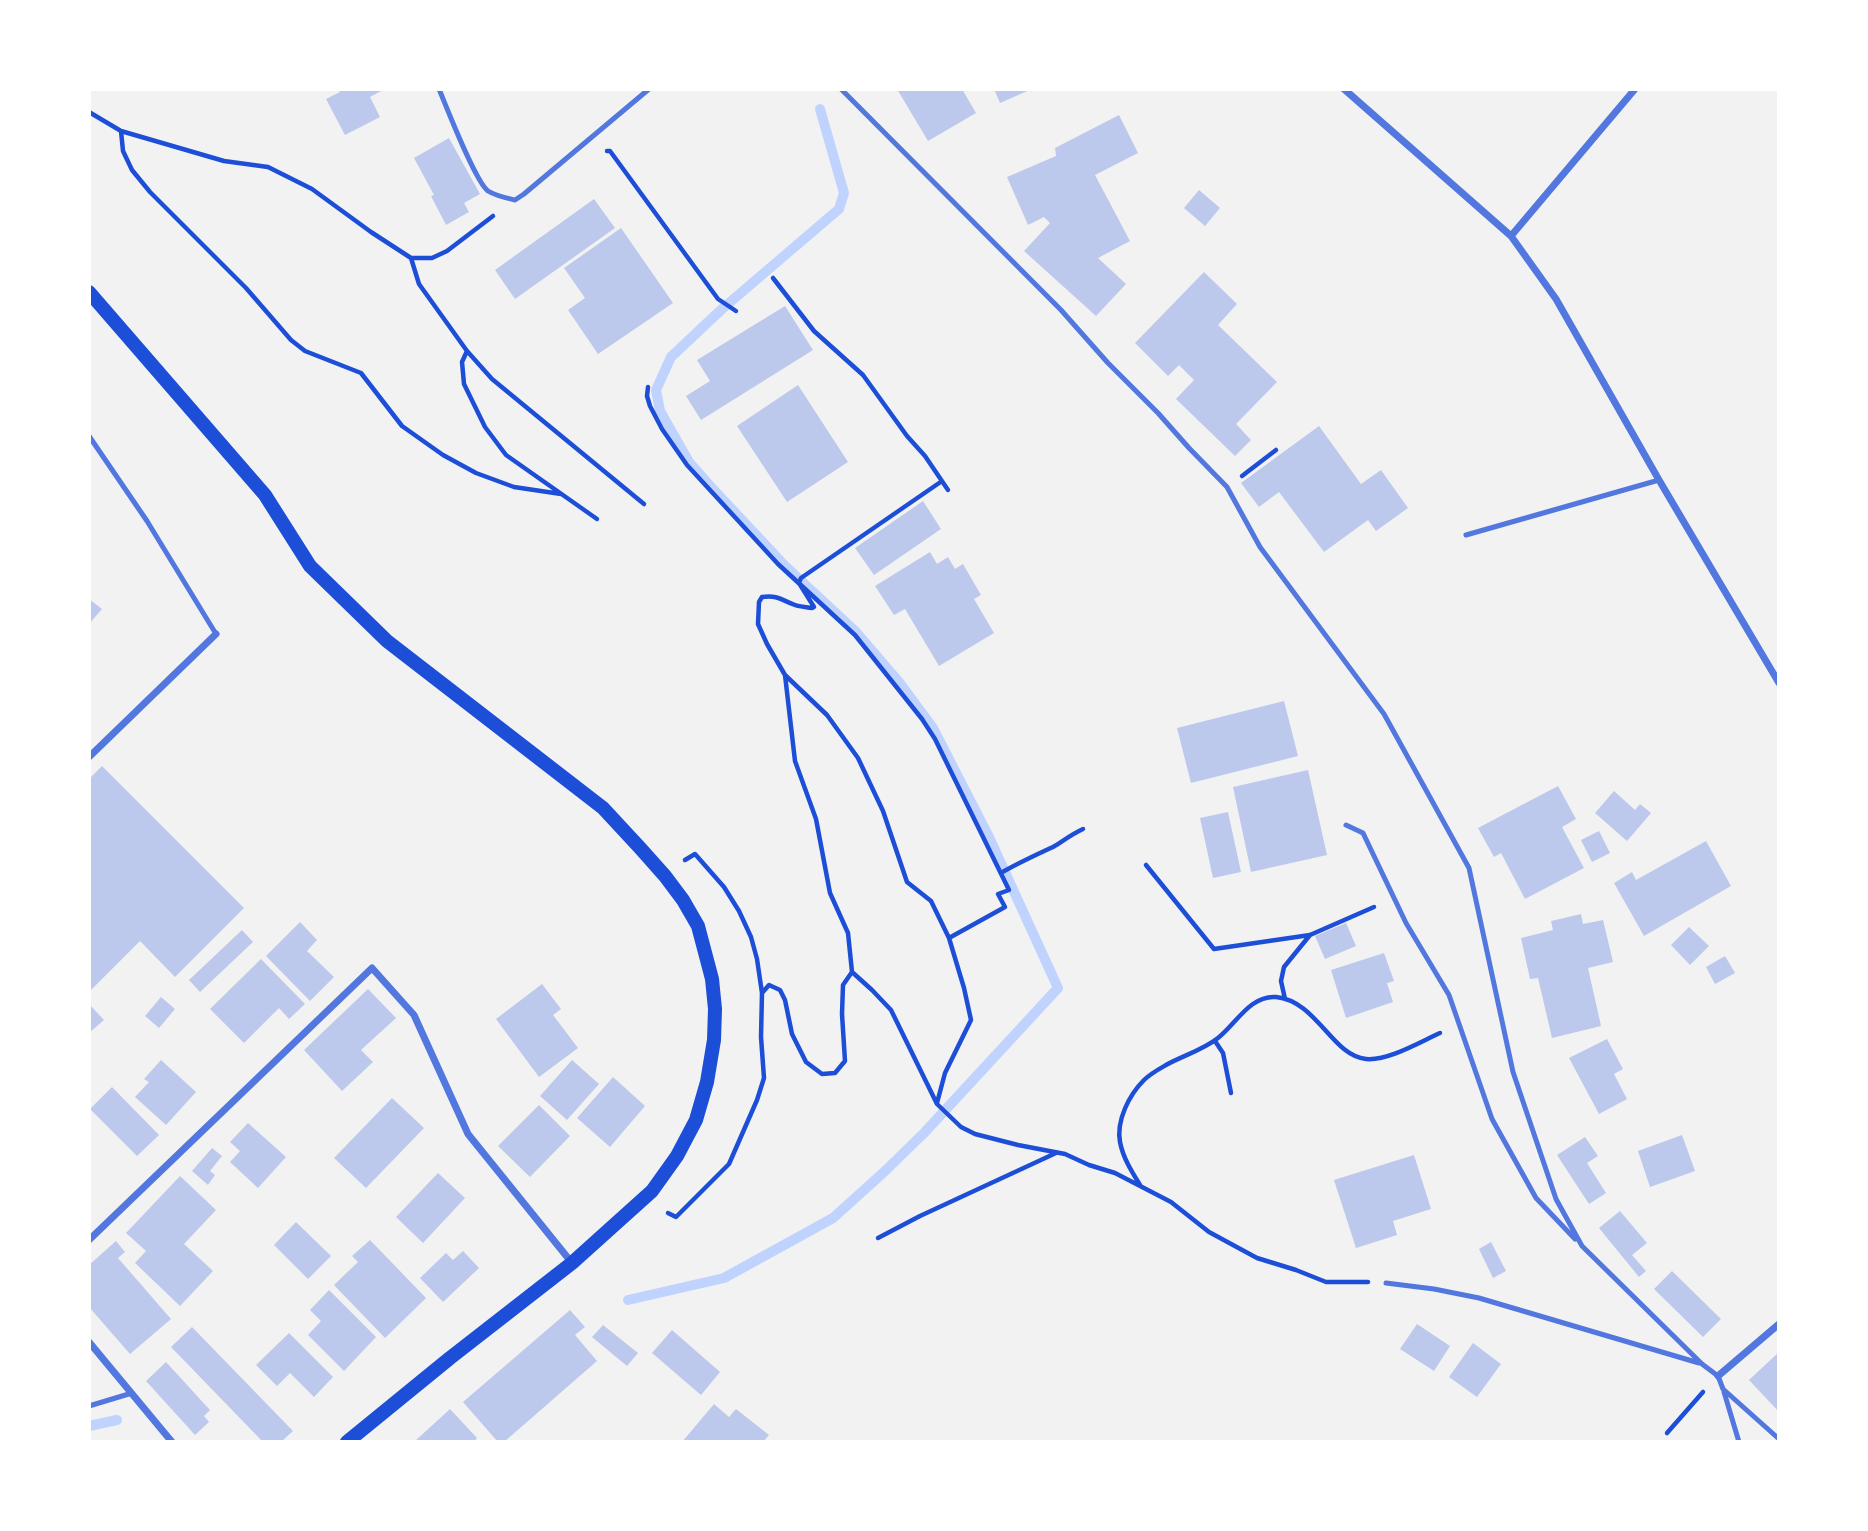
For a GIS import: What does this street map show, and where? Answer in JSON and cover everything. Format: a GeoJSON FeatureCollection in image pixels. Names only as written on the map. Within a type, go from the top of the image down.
{"type":"FeatureCollection","features":[{"type":"Feature","properties":{"kind":"main road"},"geometry":{"type":"LineString","coordinates":[[89,292],[265,495],[310,566],[387,641],[603,808],[665,876],[698,926],[712,979],[715,1009],[707,1082],[696,1120],[677,1156],[652,1191],[572,1263],[450,1357],[347,1442]]}},
{"type":"Feature","properties":{"kind":"street"},"geometry":{"type":"LineString","coordinates":[[1344,89],[1511,236],[1556,299],[1779,683]]}},
{"type":"Feature","properties":{"kind":"street"},"geometry":{"type":"LineString","coordinates":[[1511,236],[1636,89]]}},
{"type":"Feature","properties":{"kind":"street"},"geometry":{"type":"LineString","coordinates":[[89,757],[216,634]]}},
{"type":"Feature","properties":{"kind":"street"},"geometry":{"type":"LineString","coordinates":[[89,1240],[372,968],[414,1015],[468,1134],[572,1263]]}},
{"type":"Feature","properties":{"kind":"street"},"geometry":{"type":"LineString","coordinates":[[1718,1376],[1779,1324]]}},
{"type":"Feature","properties":{"kind":"street"},"geometry":{"type":"LineString","coordinates":[[89,1342],[172,1442]]}},
{"type":"Feature","properties":{"kind":"lane"},"geometry":{"type":"LineString","coordinates":[[439,89],[475,171],[486,189],[515,200],[649,89]]}},
{"type":"Feature","properties":{"kind":"lane"},"geometry":{"type":"LineString","coordinates":[[841,89],[1061,310],[1227,487],[1260,547],[1384,714],[1469,868],[1513,1072],[1556,1199],[1582,1246]]}},
{"type":"Feature","properties":{"kind":"lane"},"geometry":{"type":"LineString","coordinates":[[89,436],[147,522],[216,634]]}},
{"type":"Feature","properties":{"kind":"lane"},"geometry":{"type":"LineString","coordinates":[[1466,535],[1659,480]]}},
{"type":"Feature","properties":{"kind":"lane"},"geometry":{"type":"LineString","coordinates":[[1346,825],[1363,833],[1406,923],[1450,995],[1492,1119],[1536,1198],[1702,1364],[1718,1376],[1739,1442]]}},
{"type":"Feature","properties":{"kind":"lane"},"geometry":{"type":"LineString","coordinates":[[1386,1283],[1479,1298],[1702,1364]]}},
{"type":"Feature","properties":{"kind":"lane"},"geometry":{"type":"LineString","coordinates":[[1723,1389],[1779,1439]]}},
{"type":"Feature","properties":{"kind":"lane"},"geometry":{"type":"LineString","coordinates":[[89,1406],[132,1394]]}},
{"type":"Feature","properties":{"kind":"path"},"geometry":{"type":"LineString","coordinates":[[89,112],[121,131],[224,161],[268,167],[312,189],[411,258],[432,258],[447,251],[515,200]]}},
{"type":"Feature","properties":{"kind":"path"},"geometry":{"type":"LineString","coordinates":[[121,131],[123,151],[132,170],[150,192],[246,288],[291,340],[305,351],[361,373],[402,426],[443,455],[476,473],[514,486],[561,494]]}},
{"type":"Feature","properties":{"kind":"path"},"geometry":{"type":"LineString","coordinates":[[568,157],[610,151],[718,299],[736,311]]}},
{"type":"Feature","properties":{"kind":"path"},"geometry":{"type":"LineString","coordinates":[[411,258],[419,284],[467,351],[492,379],[643,504]]}},
{"type":"Feature","properties":{"kind":"path"},"geometry":{"type":"LineString","coordinates":[[773,278],[814,331],[863,375],[948,490]]}},
{"type":"Feature","properties":{"kind":"path"},"geometry":{"type":"LineString","coordinates":[[467,351],[462,362],[464,384],[485,427],[506,455],[597,519]]}},
{"type":"Feature","properties":{"kind":"path"},"geometry":{"type":"LineString","coordinates":[[648,387],[650,405],[662,429],[687,465],[778,565],[800,581],[855,635],[935,739],[1009,890],[998,894],[1005,907],[949,938]]}},
{"type":"Feature","properties":{"kind":"path"},"geometry":{"type":"LineString","coordinates":[[1227,487],[1276,450]]}},
{"type":"Feature","properties":{"kind":"path"},"geometry":{"type":"LineString","coordinates":[[800,581],[942,481]]}},
{"type":"Feature","properties":{"kind":"path"},"geometry":{"type":"LineString","coordinates":[[800,581],[814,607],[795,605],[773,596],[762,597],[759,601],[758,624],[785,674],[827,715],[858,758],[883,811],[906,882],[931,901],[949,938],[964,988],[971,1020],[945,1073],[938,1105]]}},
{"type":"Feature","properties":{"kind":"path"},"geometry":{"type":"LineString","coordinates":[[762,993],[769,985],[780,990],[785,1000],[792,1034],[806,1062],[822,1074],[835,1073],[845,1061],[843,985],[852,972],[848,933],[830,893],[816,819],[796,761],[785,674]]}},
{"type":"Feature","properties":{"kind":"path"},"geometry":{"type":"LineString","coordinates":[[1001,873],[1083,829]]}},
{"type":"Feature","properties":{"kind":"path"},"geometry":{"type":"LineString","coordinates":[[685,860],[695,854],[703,864]]}},
{"type":"Feature","properties":{"kind":"path"},"geometry":{"type":"LineString","coordinates":[[1146,865],[1213,949],[1310,934],[1395,899]]}},
{"type":"Feature","properties":{"kind":"path"},"geometry":{"type":"LineString","coordinates":[[1285,999],[1281,981],[1284,967],[1310,934]]}},
{"type":"Feature","properties":{"kind":"path"},"geometry":{"type":"LineString","coordinates":[[852,972],[891,1010],[938,1105],[961,1128],[1018,1145],[1065,1154],[1115,1173],[1171,1202],[1209,1232],[1257,1258],[1326,1282],[1386,1283]]}},
{"type":"Feature","properties":{"kind":"path"},"geometry":{"type":"LineString","coordinates":[[1141,1186],[1128,1165],[1120,1140],[1123,1113],[1145,1078],[1215,1041],[1244,1011],[1259,1000],[1275,997],[1294,1002],[1311,1014],[1351,1054],[1365,1059],[1385,1057],[1461,1024]]}},
{"type":"Feature","properties":{"kind":"path"},"geometry":{"type":"LineString","coordinates":[[1215,1041],[1223,1054],[1231,1093]]}},
{"type":"Feature","properties":{"kind":"path"},"geometry":{"type":"LineString","coordinates":[[878,1238],[1057,1153]]}},
{"type":"Feature","properties":{"kind":"path"},"geometry":{"type":"LineString","coordinates":[[668,1213],[676,1217],[688,1206]]}},
{"type":"Feature","properties":{"kind":"path"},"geometry":{"type":"LineString","coordinates":[[1667,1433],[1686,1412]]}},
{"type":"Feature","properties":{"kind":"building"},"geometry":{"type":"Polygon","coordinates":[[[339,89],[385,89],[370,97],[380,117],[345,135],[326,99],[340,92],[339,89]]]}},
{"type":"Feature","properties":{"kind":"building"},"geometry":{"type":"Polygon","coordinates":[[[897,89],[962,89],[976,113],[928,141],[897,89]]]}},
{"type":"Feature","properties":{"kind":"building"},"geometry":{"type":"Polygon","coordinates":[[[994,89],[1032,89],[1000,103],[994,89]]]}},
{"type":"Feature","properties":{"kind":"building"},"geometry":{"type":"Polygon","coordinates":[[[1119,115],[1138,153],[1095,175],[1130,241],[1098,258],[1126,284],[1096,316],[1024,251],[1050,223],[1044,217],[1028,225],[1007,177],[1056,156],[1055,148],[1119,115]]]}},
{"type":"Feature","properties":{"kind":"building"},"geometry":{"type":"Polygon","coordinates":[[[449,138],[480,194],[464,203],[469,212],[446,225],[431,196],[434,195],[414,158],[449,138]]]}},
{"type":"Feature","properties":{"kind":"building"},"geometry":{"type":"Polygon","coordinates":[[[1199,190],[1220,208],[1205,226],[1184,208],[1199,190]]]}},
{"type":"Feature","properties":{"kind":"building"},"geometry":{"type":"Polygon","coordinates":[[[594,199],[615,228],[515,299],[495,270],[594,199]]]}},
{"type":"Feature","properties":{"kind":"building"},"geometry":{"type":"Polygon","coordinates":[[[621,228],[673,303],[598,354],[568,310],[585,298],[564,268],[621,228]]]}},
{"type":"Feature","properties":{"kind":"building"},"geometry":{"type":"Polygon","coordinates":[[[1204,272],[1237,304],[1218,325],[1277,382],[1236,424],[1251,440],[1235,456],[1176,399],[1194,380],[1179,365],[1168,376],[1135,343],[1204,272]]]}},
{"type":"Feature","properties":{"kind":"building"},"geometry":{"type":"Polygon","coordinates":[[[785,306],[813,350],[701,420],[686,396],[710,381],[697,360],[785,306]]]}},
{"type":"Feature","properties":{"kind":"building"},"geometry":{"type":"Polygon","coordinates":[[[798,385],[848,462],[787,502],[737,426],[798,385]]]}},
{"type":"Feature","properties":{"kind":"building"},"geometry":{"type":"Polygon","coordinates":[[[1319,426],[1361,484],[1381,470],[1408,508],[1376,531],[1368,520],[1324,552],[1279,492],[1259,507],[1241,483],[1319,426]]]}},
{"type":"Feature","properties":{"kind":"building"},"geometry":{"type":"Polygon","coordinates":[[[923,501],[941,529],[874,575],[855,548],[923,501]]]}},
{"type":"Feature","properties":{"kind":"building"},"geometry":{"type":"Polygon","coordinates":[[[930,552],[937,564],[948,557],[955,569],[963,564],[981,595],[974,599],[994,633],[939,666],[905,609],[894,615],[875,586],[930,552]]]}},
{"type":"Feature","properties":{"kind":"building"},"geometry":{"type":"Polygon","coordinates":[[[89,599],[102,609],[89,624],[89,599]]]}},
{"type":"Feature","properties":{"kind":"building"},"geometry":{"type":"Polygon","coordinates":[[[1284,701],[1298,756],[1191,783],[1177,728],[1284,701]]]}},
{"type":"Feature","properties":{"kind":"building"},"geometry":{"type":"Polygon","coordinates":[[[102,766],[244,908],[175,977],[140,941],[89,992],[89,779],[102,766]]]}},
{"type":"Feature","properties":{"kind":"building"},"geometry":{"type":"Polygon","coordinates":[[[1308,770],[1327,855],[1251,872],[1233,787],[1308,770]]]}},
{"type":"Feature","properties":{"kind":"building"},"geometry":{"type":"Polygon","coordinates":[[[1558,786],[1576,819],[1562,827],[1584,868],[1525,899],[1501,853],[1494,857],[1478,828],[1558,786]]]}},
{"type":"Feature","properties":{"kind":"building"},"geometry":{"type":"Polygon","coordinates":[[[1614,791],[1635,810],[1640,804],[1651,813],[1627,841],[1595,813],[1614,791]]]}},
{"type":"Feature","properties":{"kind":"building"},"geometry":{"type":"Polygon","coordinates":[[[1228,812],[1241,872],[1213,878],[1200,818],[1228,812]]]}},
{"type":"Feature","properties":{"kind":"building"},"geometry":{"type":"Polygon","coordinates":[[[1599,831],[1610,853],[1592,862],[1581,840],[1599,831]]]}},
{"type":"Feature","properties":{"kind":"building"},"geometry":{"type":"Polygon","coordinates":[[[1706,841],[1731,886],[1644,936],[1614,883],[1632,872],[1636,880],[1706,841]]]}},
{"type":"Feature","properties":{"kind":"building"},"geometry":{"type":"Polygon","coordinates":[[[1581,914],[1583,924],[1603,920],[1613,962],[1588,968],[1601,1026],[1552,1038],[1538,978],[1530,979],[1521,938],[1553,930],[1551,921],[1581,914]]]}},
{"type":"Feature","properties":{"kind":"building"},"geometry":{"type":"Polygon","coordinates":[[[300,922],[317,940],[307,951],[334,977],[310,1001],[266,956],[300,922]]]}},
{"type":"Feature","properties":{"kind":"building"},"geometry":{"type":"Polygon","coordinates":[[[1346,923],[1356,946],[1325,959],[1315,936],[1346,923]]]}},
{"type":"Feature","properties":{"kind":"building"},"geometry":{"type":"Polygon","coordinates":[[[1689,927],[1709,946],[1690,965],[1671,945],[1689,927]]]}},
{"type":"Feature","properties":{"kind":"building"},"geometry":{"type":"Polygon","coordinates":[[[242,930],[253,942],[200,992],[189,980],[242,930]]]}},
{"type":"Feature","properties":{"kind":"building"},"geometry":{"type":"Polygon","coordinates":[[[1384,953],[1394,981],[1387,983],[1393,1002],[1346,1018],[1331,970],[1384,953]]]}},
{"type":"Feature","properties":{"kind":"building"},"geometry":{"type":"Polygon","coordinates":[[[1725,956],[1735,973],[1715,984],[1706,967],[1725,956]]]}},
{"type":"Feature","properties":{"kind":"building"},"geometry":{"type":"Polygon","coordinates":[[[261,959],[305,1004],[289,1019],[279,1008],[244,1043],[210,1009],[261,959]]]}},
{"type":"Feature","properties":{"kind":"building"},"geometry":{"type":"Polygon","coordinates":[[[542,984],[561,1009],[553,1015],[578,1048],[539,1077],[496,1019],[542,984]]]}},
{"type":"Feature","properties":{"kind":"building"},"geometry":{"type":"Polygon","coordinates":[[[368,989],[396,1018],[361,1050],[373,1062],[342,1091],[304,1050],[368,989]]]}},
{"type":"Feature","properties":{"kind":"building"},"geometry":{"type":"Polygon","coordinates":[[[161,997],[175,1009],[159,1028],[145,1016],[161,997]]]}},
{"type":"Feature","properties":{"kind":"building"},"geometry":{"type":"Polygon","coordinates":[[[89,1004],[104,1020],[89,1033],[89,1004]]]}},
{"type":"Feature","properties":{"kind":"building"},"geometry":{"type":"Polygon","coordinates":[[[1607,1039],[1623,1069],[1614,1074],[1627,1099],[1599,1114],[1569,1058],[1607,1039]]]}},
{"type":"Feature","properties":{"kind":"building"},"geometry":{"type":"Polygon","coordinates":[[[161,1060],[196,1092],[166,1125],[135,1097],[149,1082],[144,1079],[161,1060]]]}},
{"type":"Feature","properties":{"kind":"building"},"geometry":{"type":"Polygon","coordinates":[[[572,1060],[599,1084],[567,1120],[540,1096],[572,1060]]]}},
{"type":"Feature","properties":{"kind":"building"},"geometry":{"type":"Polygon","coordinates":[[[613,1077],[645,1106],[610,1147],[577,1118],[613,1077]]]}},
{"type":"Feature","properties":{"kind":"building"},"geometry":{"type":"Polygon","coordinates":[[[112,1087],[159,1135],[137,1156],[90,1109],[112,1087]]]}},
{"type":"Feature","properties":{"kind":"building"},"geometry":{"type":"Polygon","coordinates":[[[392,1098],[424,1128],[366,1188],[334,1158],[392,1098]]]}},
{"type":"Feature","properties":{"kind":"building"},"geometry":{"type":"Polygon","coordinates":[[[539,1105],[570,1136],[530,1177],[498,1146],[539,1105]]]}},
{"type":"Feature","properties":{"kind":"building"},"geometry":{"type":"Polygon","coordinates":[[[248,1123],[286,1157],[258,1188],[230,1162],[240,1151],[230,1142],[248,1123]]]}},
{"type":"Feature","properties":{"kind":"building"},"geometry":{"type":"Polygon","coordinates":[[[1682,1135],[1695,1171],[1650,1187],[1638,1151],[1682,1135]]]}},
{"type":"Feature","properties":{"kind":"building"},"geometry":{"type":"Polygon","coordinates":[[[1585,1137],[1598,1156],[1587,1163],[1606,1193],[1589,1204],[1557,1155],[1585,1137]]]}},
{"type":"Feature","properties":{"kind":"building"},"geometry":{"type":"Polygon","coordinates":[[[212,1148],[222,1156],[210,1171],[215,1175],[208,1185],[192,1171],[212,1148]]]}},
{"type":"Feature","properties":{"kind":"building"},"geometry":{"type":"Polygon","coordinates":[[[1414,1155],[1431,1209],[1393,1221],[1397,1235],[1356,1248],[1334,1180],[1414,1155]]]}},
{"type":"Feature","properties":{"kind":"building"},"geometry":{"type":"Polygon","coordinates":[[[438,1173],[465,1198],[423,1243],[396,1217],[438,1173]]]}},
{"type":"Feature","properties":{"kind":"building"},"geometry":{"type":"Polygon","coordinates":[[[180,1176],[216,1210],[184,1244],[213,1271],[180,1306],[135,1263],[146,1251],[126,1233],[180,1176]]]}},
{"type":"Feature","properties":{"kind":"building"},"geometry":{"type":"Polygon","coordinates":[[[1620,1211],[1647,1243],[1632,1255],[1646,1271],[1639,1277],[1599,1228],[1620,1211]]]}},
{"type":"Feature","properties":{"kind":"building"},"geometry":{"type":"Polygon","coordinates":[[[296,1222],[331,1256],[308,1279],[274,1245],[296,1222]]]}},
{"type":"Feature","properties":{"kind":"building"},"geometry":{"type":"Polygon","coordinates":[[[370,1240],[426,1298],[385,1338],[334,1285],[358,1262],[352,1256],[370,1240]]]}},
{"type":"Feature","properties":{"kind":"building"},"geometry":{"type":"Polygon","coordinates":[[[116,1241],[125,1252],[118,1258],[171,1319],[130,1354],[89,1307],[89,1265],[116,1241]]]}},
{"type":"Feature","properties":{"kind":"building"},"geometry":{"type":"Polygon","coordinates":[[[1491,1242],[1506,1271],[1493,1278],[1479,1249],[1491,1242]]]}},
{"type":"Feature","properties":{"kind":"building"},"geometry":{"type":"Polygon","coordinates":[[[463,1251],[479,1268],[443,1302],[420,1278],[446,1253],[453,1260],[463,1251]]]}},
{"type":"Feature","properties":{"kind":"building"},"geometry":{"type":"Polygon","coordinates":[[[1672,1271],[1721,1319],[1703,1337],[1654,1289],[1672,1271]]]}},
{"type":"Feature","properties":{"kind":"building"},"geometry":{"type":"Polygon","coordinates":[[[329,1290],[376,1337],[344,1371],[308,1335],[321,1321],[310,1310],[329,1290]]]}},
{"type":"Feature","properties":{"kind":"building"},"geometry":{"type":"Polygon","coordinates":[[[570,1310],[585,1327],[575,1335],[597,1361],[504,1442],[498,1442],[463,1402],[570,1310]]]}},
{"type":"Feature","properties":{"kind":"building"},"geometry":{"type":"Polygon","coordinates":[[[1417,1324],[1450,1346],[1434,1371],[1400,1349],[1417,1324]]]}},
{"type":"Feature","properties":{"kind":"building"},"geometry":{"type":"Polygon","coordinates":[[[603,1325],[638,1353],[627,1366],[592,1337],[603,1325]]]}},
{"type":"Feature","properties":{"kind":"building"},"geometry":{"type":"Polygon","coordinates":[[[192,1327],[293,1431],[281,1442],[263,1442],[171,1347],[192,1327]]]}},
{"type":"Feature","properties":{"kind":"building"},"geometry":{"type":"Polygon","coordinates":[[[672,1330],[720,1372],[701,1395],[652,1353],[672,1330]]]}},
{"type":"Feature","properties":{"kind":"building"},"geometry":{"type":"Polygon","coordinates":[[[289,1333],[333,1377],[314,1397],[290,1373],[277,1386],[256,1365],[289,1333]]]}},
{"type":"Feature","properties":{"kind":"building"},"geometry":{"type":"Polygon","coordinates":[[[1473,1343],[1501,1364],[1477,1397],[1449,1377],[1473,1343]]]}},
{"type":"Feature","properties":{"kind":"building"},"geometry":{"type":"Polygon","coordinates":[[[1779,1352],[1779,1412],[1749,1380],[1779,1352]]]}},
{"type":"Feature","properties":{"kind":"building"},"geometry":{"type":"Polygon","coordinates":[[[166,1362],[210,1410],[204,1416],[209,1422],[195,1435],[146,1381],[166,1362]]]}},
{"type":"Feature","properties":{"kind":"building"},"geometry":{"type":"Polygon","coordinates":[[[714,1404],[729,1417],[736,1409],[769,1435],[763,1442],[682,1442],[714,1404]]]}},
{"type":"Feature","properties":{"kind":"building"},"geometry":{"type":"Polygon","coordinates":[[[450,1409],[477,1438],[474,1442],[414,1442],[450,1409]]]}},
{"type":"Feature","properties":{"kind":"waterway"},"geometry":{"type":"LineString","coordinates":[[628,1300],[724,1278],[833,1218],[924,1133],[1058,988],[989,837],[933,728],[899,682],[856,632],[785,566],[689,462],[660,411],[656,390],[671,357],[722,309],[839,209],[844,193],[820,109]]}},
{"type":"Feature","properties":{"kind":"waterway"},"geometry":{"type":"LineString","coordinates":[[89,1426],[117,1420]]}}]}
